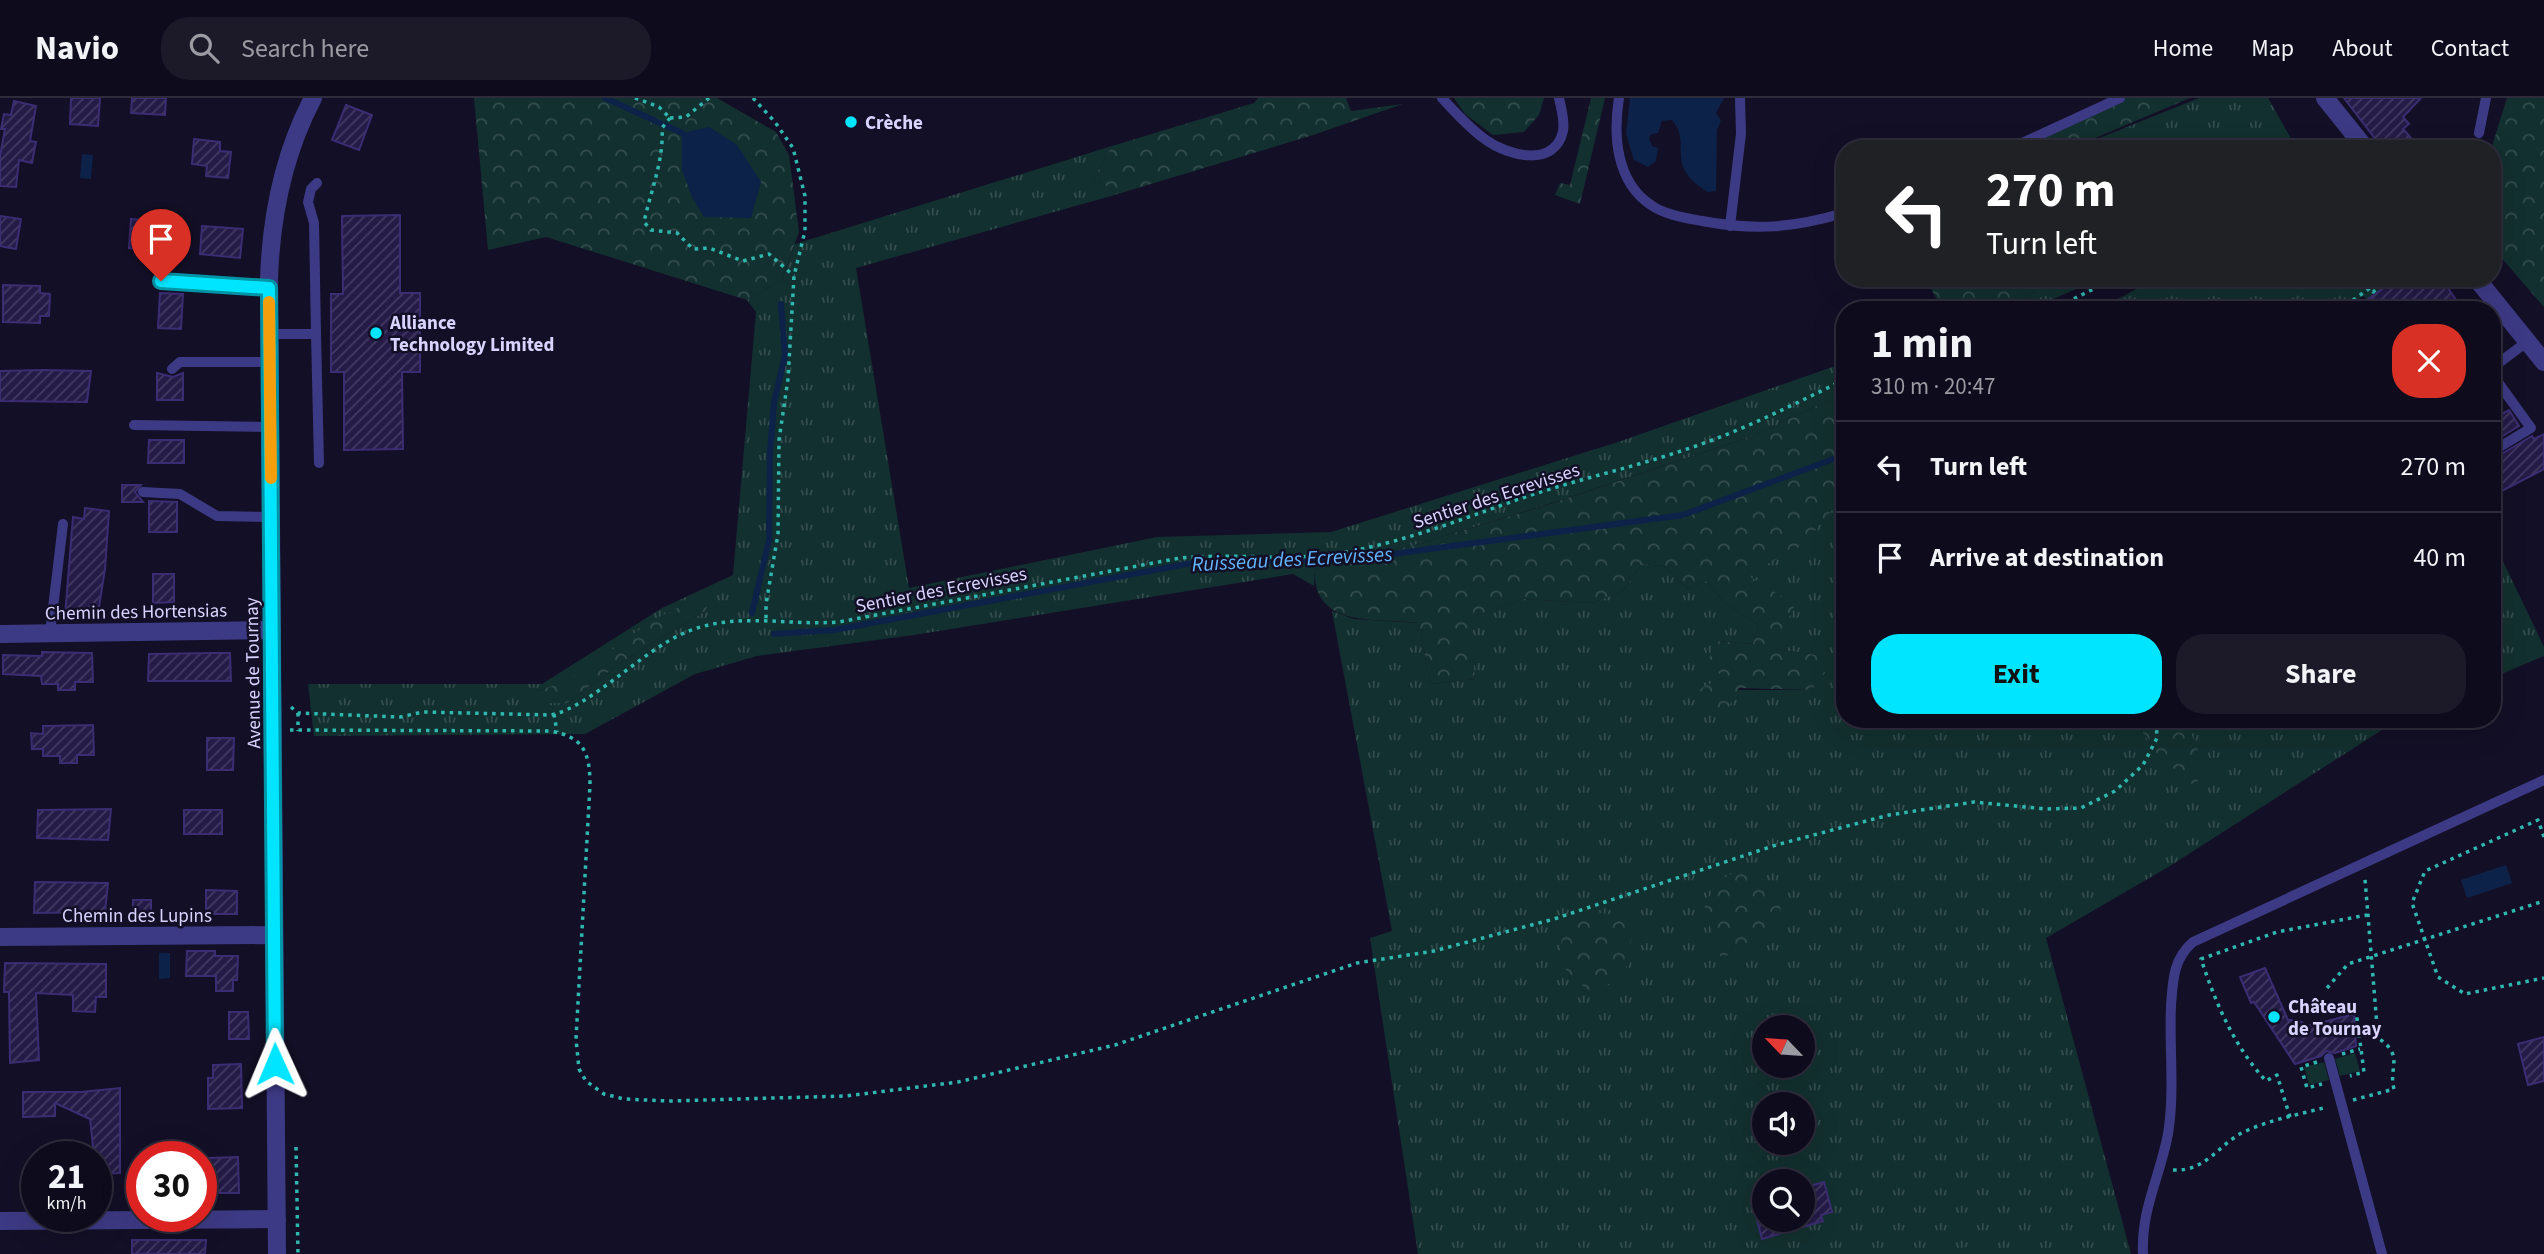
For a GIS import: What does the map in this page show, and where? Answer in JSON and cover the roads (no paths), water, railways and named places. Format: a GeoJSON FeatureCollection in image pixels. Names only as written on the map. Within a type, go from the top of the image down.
{"type":"FeatureCollection","features":[{"type":"Feature","properties":{"kind":"street","name":"Avenue de Tournay"},"geometry":{"type":"LineString","coordinates":[[277,1254],[269,288],[271,242],[283,180],[313,98]]}},
{"type":"Feature","properties":{"kind":"street"},"geometry":{"type":"LineString","coordinates":[[2325,98],[2359,140]]}},
{"type":"Feature","properties":{"kind":"street"},"geometry":{"type":"LineString","coordinates":[[2483,287],[2495,301]]}},
{"type":"Feature","properties":{"kind":"street"},"geometry":{"type":"LineString","coordinates":[[2501,308],[2544,362]]}},
{"type":"Feature","properties":{"kind":"street","name":"Chemin des Hortensias"},"geometry":{"type":"LineString","coordinates":[[0,634],[272,630]]}},
{"type":"Feature","properties":{"kind":"street","name":"Chemin des Lupins"},"geometry":{"type":"LineString","coordinates":[[0,937],[273,935]]}},
{"type":"Feature","properties":{"kind":"street"},"geometry":{"type":"LineString","coordinates":[[0,1221],[277,1219]]}},
{"type":"Feature","properties":{"kind":"lane"},"geometry":{"type":"LineString","coordinates":[[1442,98],[1464,122],[1488,142],[1510,152],[1532,156],[1547,153],[1557,146],[1563,130],[1559,98]]}},
{"type":"Feature","properties":{"kind":"lane"},"geometry":{"type":"LineString","coordinates":[[1619,98],[1615,125],[1618,149],[1628,177],[1651,205],[1667,212],[1757,229],[1785,227],[1836,215]]}},
{"type":"Feature","properties":{"kind":"lane"},"geometry":{"type":"LineString","coordinates":[[1730,226],[1741,134],[1740,98]]}},
{"type":"Feature","properties":{"kind":"lane"},"geometry":{"type":"LineString","coordinates":[[2029,140],[2120,98]]}},
{"type":"Feature","properties":{"kind":"lane"},"geometry":{"type":"LineString","coordinates":[[2479,133],[2486,98]]}},
{"type":"Feature","properties":{"kind":"lane"},"geometry":{"type":"LineString","coordinates":[[317,183],[311,189],[308,202],[314,223],[319,463]]}},
{"type":"Feature","properties":{"kind":"lane"},"geometry":{"type":"LineString","coordinates":[[161,281],[269,288]]}},
{"type":"Feature","properties":{"kind":"lane"},"geometry":{"type":"LineString","coordinates":[[270,334],[316,334]]}},
{"type":"Feature","properties":{"kind":"lane"},"geometry":{"type":"LineString","coordinates":[[2501,361],[2528,341]]}},
{"type":"Feature","properties":{"kind":"lane"},"geometry":{"type":"LineString","coordinates":[[172,369],[180,362],[270,362]]}},
{"type":"Feature","properties":{"kind":"lane"},"geometry":{"type":"LineString","coordinates":[[2501,386],[2531,428],[2501,446]]}},
{"type":"Feature","properties":{"kind":"lane"},"geometry":{"type":"LineString","coordinates":[[134,425],[270,427]]}},
{"type":"Feature","properties":{"kind":"lane"},"geometry":{"type":"LineString","coordinates":[[143,492],[180,494],[217,516],[272,517]]}},
{"type":"Feature","properties":{"kind":"lane"},"geometry":{"type":"LineString","coordinates":[[50,633],[63,524]]}},
{"type":"Feature","properties":{"kind":"lane"},"geometry":{"type":"LineString","coordinates":[[2143,1254],[2144,1216],[2160,1169],[2172,1104],[2173,986],[2175,966],[2185,948],[2544,780]]}},
{"type":"Feature","properties":{"kind":"lane"},"geometry":{"type":"LineString","coordinates":[[2329,1058],[2382,1254]]}},
{"type":"Feature","properties":{"kind":"water"},"geometry":{"type":"Polygon","coordinates":[[[1630,98],[1724,98],[1716,113],[1721,120],[1717,130],[1716,191],[1708,192],[1686,173],[1682,164],[1678,129],[1672,120],[1662,121],[1658,133],[1649,138],[1652,146],[1658,148],[1656,161],[1648,167],[1634,160],[1626,134],[1630,98]]]}},
{"type":"Feature","properties":{"kind":"water"},"geometry":{"type":"Polygon","coordinates":[[[709,127],[737,145],[761,182],[751,218],[704,217],[692,197],[682,170],[682,133],[709,127]]]}},
{"type":"Feature","properties":{"kind":"water"},"geometry":{"type":"Polygon","coordinates":[[[82,154],[93,155],[91,179],[80,178],[82,154]]]}},
{"type":"Feature","properties":{"kind":"water"},"geometry":{"type":"Polygon","coordinates":[[[2506,865],[2512,883],[2467,898],[2461,880],[2506,865]]]}},
{"type":"Feature","properties":{"kind":"water"},"geometry":{"type":"Polygon","coordinates":[[[159,953],[170,953],[170,978],[159,979],[159,953]]]}},
{"type":"Feature","properties":{"kind":"waterway","name":"Ruisseau des Ecrevisses"},"geometry":{"type":"LineString","coordinates":[[605,98],[682,133]]}},
{"type":"Feature","properties":{"kind":"waterway","name":"Ruisseau des Ecrevisses"},"geometry":{"type":"LineString","coordinates":[[752,613],[769,540],[770,452],[774,403],[785,355],[781,304]]}},
{"type":"Feature","properties":{"kind":"waterway","name":"Ruisseau des Ecrevisses"},"geometry":{"type":"LineString","coordinates":[[774,634],[834,630],[1203,561],[1348,560],[1683,515],[1836,458]]}},
{"type":"Feature","properties":{"kind":"place","name":"Crèche"},"geometry":{"type":"Point","coordinates":[851,122]}},
{"type":"Feature","properties":{"kind":"place","name":"Alliance Technology Limited"},"geometry":{"type":"Point","coordinates":[376,333]}},
{"type":"Feature","properties":{"kind":"place","name":"Château de Tournay"},"geometry":{"type":"Point","coordinates":[2274,1017]}}]}
